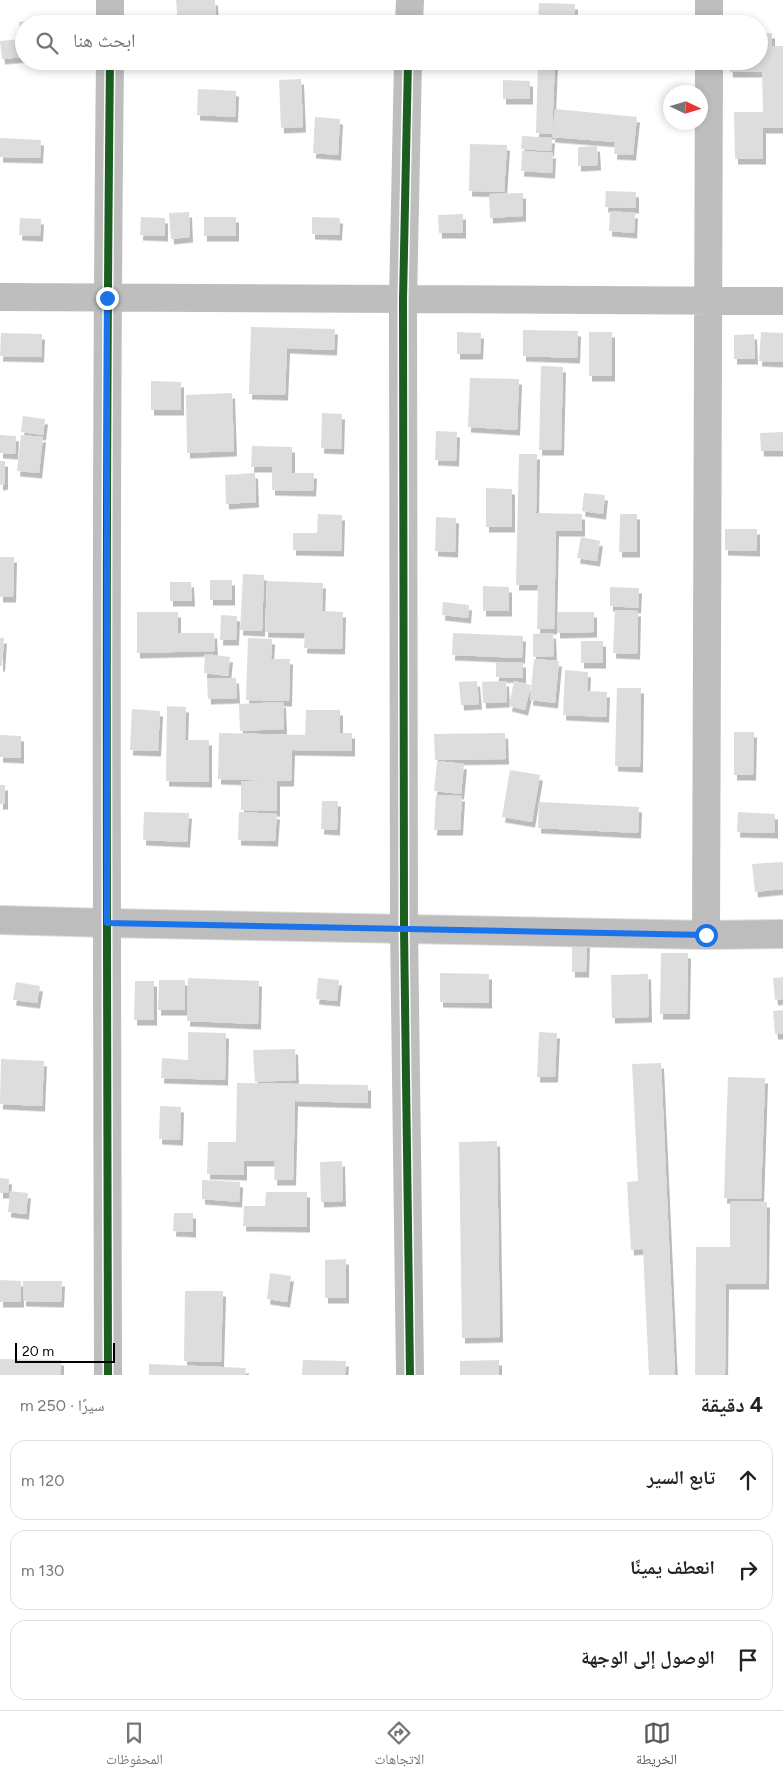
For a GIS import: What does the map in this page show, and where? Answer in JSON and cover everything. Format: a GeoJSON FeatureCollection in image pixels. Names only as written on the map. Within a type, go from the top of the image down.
{"type":"FeatureCollection","features":[{"type":"Feature","properties":{"kind":"main road"},"geometry":{"type":"LineString","coordinates":[[0,920],[706,935],[783,934]]}},
{"type":"Feature","properties":{"kind":"street"},"geometry":{"type":"LineString","coordinates":[[110,0],[110,15]]}},
{"type":"Feature","properties":{"kind":"street"},"geometry":{"type":"LineString","coordinates":[[409,15],[410,0]]}},
{"type":"Feature","properties":{"kind":"street"},"geometry":{"type":"LineString","coordinates":[[708,0],[708,15]]}},
{"type":"Feature","properties":{"kind":"street"},"geometry":{"type":"LineString","coordinates":[[108,1375],[107,298],[110,70]]}},
{"type":"Feature","properties":{"kind":"street"},"geometry":{"type":"LineString","coordinates":[[408,70],[403,300],[404,928],[410,1375]]}},
{"type":"Feature","properties":{"kind":"street"},"geometry":{"type":"LineString","coordinates":[[706,935],[709,301],[708,70]]}},
{"type":"Feature","properties":{"kind":"street"},"geometry":{"type":"LineString","coordinates":[[0,297],[783,301]]}},
{"type":"Feature","properties":{"kind":"building"},"geometry":{"type":"Polygon","coordinates":[[[176,0],[215,0],[216,15],[177,15],[176,0]]]}},
{"type":"Feature","properties":{"kind":"building"},"geometry":{"type":"Polygon","coordinates":[[[539,3],[575,4],[574,15],[538,15],[539,3]]]}},
{"type":"Feature","properties":{"kind":"building"},"geometry":{"type":"Polygon","coordinates":[[[768,33],[772,33],[772,46],[783,46],[783,128],[763,128],[763,159],[735,159],[734,112],[763,112],[762,72],[730,72],[730,70],[768,70],[768,33]]]}},
{"type":"Feature","properties":{"kind":"building"},"geometry":{"type":"Polygon","coordinates":[[[15,40],[15,58],[2,59],[0,41],[15,40]]]}},
{"type":"Feature","properties":{"kind":"building"},"geometry":{"type":"Polygon","coordinates":[[[538,70],[555,70],[552,134],[536,133],[538,70]]]}},
{"type":"Feature","properties":{"kind":"building"},"geometry":{"type":"Polygon","coordinates":[[[301,79],[303,127],[281,128],[279,80],[301,79]]]}},
{"type":"Feature","properties":{"kind":"building"},"geometry":{"type":"Polygon","coordinates":[[[503,80],[530,81],[530,99],[503,99],[503,80]]]}},
{"type":"Feature","properties":{"kind":"building"},"geometry":{"type":"Polygon","coordinates":[[[198,89],[236,91],[235,117],[197,115],[198,89]]]}},
{"type":"Feature","properties":{"kind":"building"},"geometry":{"type":"Polygon","coordinates":[[[555,109],[637,117],[633,155],[614,154],[615,142],[552,137],[555,109]]]}},
{"type":"Feature","properties":{"kind":"building"},"geometry":{"type":"Polygon","coordinates":[[[315,117],[340,119],[338,155],[313,153],[315,117]]]}},
{"type":"Feature","properties":{"kind":"building"},"geometry":{"type":"Polygon","coordinates":[[[522,136],[552,138],[551,151],[521,149],[522,136]]]}},
{"type":"Feature","properties":{"kind":"building"},"geometry":{"type":"Polygon","coordinates":[[[0,138],[41,140],[40,158],[0,157],[0,138]]]}},
{"type":"Feature","properties":{"kind":"building"},"geometry":{"type":"Polygon","coordinates":[[[470,144],[507,145],[504,192],[469,191],[470,144]]]}},
{"type":"Feature","properties":{"kind":"building"},"geometry":{"type":"Polygon","coordinates":[[[597,146],[598,165],[578,166],[578,147],[597,146]]]}},
{"type":"Feature","properties":{"kind":"building"},"geometry":{"type":"Polygon","coordinates":[[[522,151],[553,153],[552,173],[521,171],[522,151]]]}},
{"type":"Feature","properties":{"kind":"building"},"geometry":{"type":"Polygon","coordinates":[[[606,191],[636,192],[636,208],[605,207],[606,191]]]}},
{"type":"Feature","properties":{"kind":"building"},"geometry":{"type":"Polygon","coordinates":[[[523,193],[523,216],[490,218],[489,194],[523,193]]]}},
{"type":"Feature","properties":{"kind":"building"},"geometry":{"type":"Polygon","coordinates":[[[610,211],[635,213],[634,233],[609,231],[610,211]]]}},
{"type":"Feature","properties":{"kind":"building"},"geometry":{"type":"Polygon","coordinates":[[[189,212],[190,237],[171,239],[169,213],[189,212]]]}},
{"type":"Feature","properties":{"kind":"building"},"geometry":{"type":"Polygon","coordinates":[[[463,214],[463,233],[439,233],[438,215],[463,214]]]}},
{"type":"Feature","properties":{"kind":"building"},"geometry":{"type":"Polygon","coordinates":[[[141,217],[165,218],[165,236],[140,235],[141,217]]]}},
{"type":"Feature","properties":{"kind":"building"},"geometry":{"type":"Polygon","coordinates":[[[204,217],[236,217],[236,236],[204,236],[204,217]]]}},
{"type":"Feature","properties":{"kind":"building"},"geometry":{"type":"Polygon","coordinates":[[[312,217],[340,218],[339,235],[312,234],[312,217]]]}},
{"type":"Feature","properties":{"kind":"building"},"geometry":{"type":"Polygon","coordinates":[[[20,218],[41,219],[40,236],[19,235],[20,218]]]}},
{"type":"Feature","properties":{"kind":"building"},"geometry":{"type":"Polygon","coordinates":[[[251,327],[335,329],[334,350],[287,348],[285,395],[249,394],[251,327]]]}},
{"type":"Feature","properties":{"kind":"building"},"geometry":{"type":"Polygon","coordinates":[[[523,330],[578,331],[577,358],[523,356],[523,330]]]}},
{"type":"Feature","properties":{"kind":"building"},"geometry":{"type":"Polygon","coordinates":[[[457,332],[481,333],[480,354],[457,354],[457,332]]]}},
{"type":"Feature","properties":{"kind":"building"},"geometry":{"type":"Polygon","coordinates":[[[589,332],[612,332],[612,376],[589,376],[589,332]]]}},
{"type":"Feature","properties":{"kind":"building"},"geometry":{"type":"Polygon","coordinates":[[[761,332],[783,333],[783,362],[759,361],[761,332]]]}},
{"type":"Feature","properties":{"kind":"building"},"geometry":{"type":"Polygon","coordinates":[[[1,333],[42,334],[41,357],[0,356],[1,333]]]}},
{"type":"Feature","properties":{"kind":"building"},"geometry":{"type":"Polygon","coordinates":[[[754,334],[755,359],[734,359],[734,335],[754,334]]]}},
{"type":"Feature","properties":{"kind":"building"},"geometry":{"type":"Polygon","coordinates":[[[541,366],[563,367],[561,450],[539,450],[541,366]]]}},
{"type":"Feature","properties":{"kind":"building"},"geometry":{"type":"Polygon","coordinates":[[[470,378],[519,379],[517,430],[468,427],[470,378]]]}},
{"type":"Feature","properties":{"kind":"building"},"geometry":{"type":"Polygon","coordinates":[[[151,381],[181,382],[181,410],[151,410],[151,381]]]}},
{"type":"Feature","properties":{"kind":"building"},"geometry":{"type":"Polygon","coordinates":[[[232,393],[234,451],[187,453],[186,395],[232,393]]]}},
{"type":"Feature","properties":{"kind":"building"},"geometry":{"type":"Polygon","coordinates":[[[322,413],[342,414],[341,449],[321,448],[322,413]]]}},
{"type":"Feature","properties":{"kind":"building"},"geometry":{"type":"Polygon","coordinates":[[[23,416],[45,419],[43,435],[21,432],[23,416]]]}},
{"type":"Feature","properties":{"kind":"building"},"geometry":{"type":"Polygon","coordinates":[[[436,431],[457,432],[456,461],[435,460],[436,431]]]}},
{"type":"Feature","properties":{"kind":"building"},"geometry":{"type":"Polygon","coordinates":[[[783,432],[783,451],[761,451],[760,433],[783,432]]]}},
{"type":"Feature","properties":{"kind":"building"},"geometry":{"type":"Polygon","coordinates":[[[0,435],[16,436],[15,454],[0,453],[0,435]]]}},
{"type":"Feature","properties":{"kind":"building"},"geometry":{"type":"Polygon","coordinates":[[[21,435],[43,437],[39,473],[17,471],[21,435]]]}},
{"type":"Feature","properties":{"kind":"building"},"geometry":{"type":"Polygon","coordinates":[[[252,446],[292,447],[292,473],[314,473],[313,491],[272,490],[272,467],[251,467],[252,446]]]}},
{"type":"Feature","properties":{"kind":"building"},"geometry":{"type":"Polygon","coordinates":[[[519,454],[537,454],[536,513],[582,514],[582,531],[556,531],[554,629],[537,629],[538,585],[516,585],[519,454]]]}},
{"type":"Feature","properties":{"kind":"building"},"geometry":{"type":"Polygon","coordinates":[[[0,461],[5,461],[5,484],[0,485],[0,461]]]}},
{"type":"Feature","properties":{"kind":"building"},"geometry":{"type":"Polygon","coordinates":[[[255,473],[256,502],[226,504],[225,475],[255,473]]]}},
{"type":"Feature","properties":{"kind":"building"},"geometry":{"type":"Polygon","coordinates":[[[486,488],[512,489],[512,527],[486,527],[486,488]]]}},
{"type":"Feature","properties":{"kind":"building"},"geometry":{"type":"Polygon","coordinates":[[[584,493],[605,495],[603,514],[582,511],[584,493]]]}},
{"type":"Feature","properties":{"kind":"building"},"geometry":{"type":"Polygon","coordinates":[[[318,514],[342,515],[341,551],[293,550],[293,533],[317,533],[318,514]]]}},
{"type":"Feature","properties":{"kind":"building"},"geometry":{"type":"Polygon","coordinates":[[[620,514],[637,514],[637,552],[619,552],[620,514]]]}},
{"type":"Feature","properties":{"kind":"building"},"geometry":{"type":"Polygon","coordinates":[[[436,517],[456,518],[455,552],[435,551],[436,517]]]}},
{"type":"Feature","properties":{"kind":"building"},"geometry":{"type":"Polygon","coordinates":[[[725,529],[757,529],[757,551],[725,550],[725,529]]]}},
{"type":"Feature","properties":{"kind":"building"},"geometry":{"type":"Polygon","coordinates":[[[581,537],[600,541],[597,561],[577,558],[581,537]]]}},
{"type":"Feature","properties":{"kind":"building"},"geometry":{"type":"Polygon","coordinates":[[[0,557],[14,557],[13,597],[0,597],[0,557]]]}},
{"type":"Feature","properties":{"kind":"building"},"geometry":{"type":"Polygon","coordinates":[[[243,574],[264,575],[262,631],[240,630],[243,574]]]}},
{"type":"Feature","properties":{"kind":"building"},"geometry":{"type":"Polygon","coordinates":[[[210,580],[232,580],[232,600],[210,600],[210,580]]]}},
{"type":"Feature","properties":{"kind":"building"},"geometry":{"type":"Polygon","coordinates":[[[267,581],[323,583],[322,611],[343,612],[342,649],[304,648],[305,633],[265,632],[267,581]]]}},
{"type":"Feature","properties":{"kind":"building"},"geometry":{"type":"Polygon","coordinates":[[[170,582],[191,582],[192,601],[170,601],[170,582]]]}},
{"type":"Feature","properties":{"kind":"building"},"geometry":{"type":"Polygon","coordinates":[[[483,586],[509,587],[509,611],[483,611],[483,586]]]}},
{"type":"Feature","properties":{"kind":"building"},"geometry":{"type":"Polygon","coordinates":[[[610,587],[639,588],[638,608],[610,606],[610,587]]]}},
{"type":"Feature","properties":{"kind":"building"},"geometry":{"type":"Polygon","coordinates":[[[443,602],[469,605],[468,618],[442,615],[443,602]]]}},
{"type":"Feature","properties":{"kind":"building"},"geometry":{"type":"Polygon","coordinates":[[[615,610],[638,611],[637,654],[613,653],[615,610]]]}},
{"type":"Feature","properties":{"kind":"building"},"geometry":{"type":"Polygon","coordinates":[[[137,612],[178,612],[178,633],[214,633],[215,651],[137,653],[137,612]]]}},
{"type":"Feature","properties":{"kind":"building"},"geometry":{"type":"Polygon","coordinates":[[[557,612],[594,612],[594,632],[557,633],[557,612]]]}},
{"type":"Feature","properties":{"kind":"building"},"geometry":{"type":"Polygon","coordinates":[[[221,615],[237,616],[236,640],[220,640],[221,615]]]}},
{"type":"Feature","properties":{"kind":"building"},"geometry":{"type":"Polygon","coordinates":[[[453,633],[523,636],[522,658],[452,655],[453,633]]]}},
{"type":"Feature","properties":{"kind":"building"},"geometry":{"type":"Polygon","coordinates":[[[553,633],[554,656],[533,657],[533,634],[553,633]]]}},
{"type":"Feature","properties":{"kind":"building"},"geometry":{"type":"Polygon","coordinates":[[[0,638],[4,638],[2,666],[0,666],[0,638]]]}},
{"type":"Feature","properties":{"kind":"building"},"geometry":{"type":"Polygon","coordinates":[[[248,638],[272,639],[271,659],[290,659],[289,701],[246,700],[248,638]]]}},
{"type":"Feature","properties":{"kind":"building"},"geometry":{"type":"Polygon","coordinates":[[[581,641],[603,641],[603,663],[581,663],[581,641]]]}},
{"type":"Feature","properties":{"kind":"building"},"geometry":{"type":"Polygon","coordinates":[[[205,654],[230,657],[228,676],[204,673],[205,654]]]}},
{"type":"Feature","properties":{"kind":"building"},"geometry":{"type":"Polygon","coordinates":[[[534,659],[559,661],[555,703],[530,700],[534,659]]]}},
{"type":"Feature","properties":{"kind":"building"},"geometry":{"type":"Polygon","coordinates":[[[496,662],[523,662],[523,678],[496,677],[496,662]]]}},
{"type":"Feature","properties":{"kind":"building"},"geometry":{"type":"Polygon","coordinates":[[[565,670],[588,672],[587,691],[607,692],[606,717],[563,715],[565,670]]]}},
{"type":"Feature","properties":{"kind":"building"},"geometry":{"type":"Polygon","coordinates":[[[207,678],[236,678],[237,698],[208,699],[207,678]]]}},
{"type":"Feature","properties":{"kind":"building"},"geometry":{"type":"Polygon","coordinates":[[[477,681],[479,704],[461,705],[459,682],[477,681]]]}},
{"type":"Feature","properties":{"kind":"building"},"geometry":{"type":"Polygon","coordinates":[[[506,681],[507,702],[483,703],[482,682],[506,681]]]}},
{"type":"Feature","properties":{"kind":"building"},"geometry":{"type":"Polygon","coordinates":[[[514,681],[531,685],[525,710],[509,706],[514,681]]]}},
{"type":"Feature","properties":{"kind":"building"},"geometry":{"type":"Polygon","coordinates":[[[617,688],[641,688],[640,767],[615,766],[617,688]]]}},
{"type":"Feature","properties":{"kind":"building"},"geometry":{"type":"Polygon","coordinates":[[[283,702],[284,729],[240,731],[239,704],[283,702]]]}},
{"type":"Feature","properties":{"kind":"building"},"geometry":{"type":"Polygon","coordinates":[[[167,706],[186,707],[185,740],[209,740],[209,782],[166,781],[167,706]]]}},
{"type":"Feature","properties":{"kind":"building"},"geometry":{"type":"Polygon","coordinates":[[[132,709],[160,711],[158,751],[130,750],[132,709]]]}},
{"type":"Feature","properties":{"kind":"building"},"geometry":{"type":"Polygon","coordinates":[[[306,710],[340,710],[340,733],[352,733],[352,751],[292,750],[291,781],[277,781],[277,811],[241,810],[241,781],[275,781],[218,779],[219,733],[305,735],[306,710]]]}},
{"type":"Feature","properties":{"kind":"building"},"geometry":{"type":"Polygon","coordinates":[[[734,732],[754,732],[753,775],[734,775],[734,732]]]}},
{"type":"Feature","properties":{"kind":"building"},"geometry":{"type":"Polygon","coordinates":[[[505,733],[506,759],[435,760],[434,734],[505,733]]]}},
{"type":"Feature","properties":{"kind":"building"},"geometry":{"type":"Polygon","coordinates":[[[0,735],[21,736],[21,758],[0,757],[0,735]]]}},
{"type":"Feature","properties":{"kind":"building"},"geometry":{"type":"Polygon","coordinates":[[[437,761],[464,764],[461,794],[434,791],[437,761]]]}},
{"type":"Feature","properties":{"kind":"building"},"geometry":{"type":"Polygon","coordinates":[[[510,770],[540,775],[532,822],[502,817],[510,770]]]}},
{"type":"Feature","properties":{"kind":"building"},"geometry":{"type":"Polygon","coordinates":[[[0,785],[5,785],[5,804],[0,804],[0,785]]]}},
{"type":"Feature","properties":{"kind":"building"},"geometry":{"type":"Polygon","coordinates":[[[436,795],[462,796],[460,830],[434,830],[436,795]]]}},
{"type":"Feature","properties":{"kind":"building"},"geometry":{"type":"Polygon","coordinates":[[[322,801],[338,801],[337,830],[321,829],[322,801]]]}},
{"type":"Feature","properties":{"kind":"building"},"geometry":{"type":"Polygon","coordinates":[[[539,802],[639,807],[638,833],[538,828],[539,802]]]}},
{"type":"Feature","properties":{"kind":"building"},"geometry":{"type":"Polygon","coordinates":[[[144,812],[189,813],[187,842],[143,840],[144,812]]]}},
{"type":"Feature","properties":{"kind":"building"},"geometry":{"type":"Polygon","coordinates":[[[239,812],[277,814],[275,841],[238,840],[239,812]]]}},
{"type":"Feature","properties":{"kind":"building"},"geometry":{"type":"Polygon","coordinates":[[[738,812],[775,814],[775,833],[737,832],[738,812]]]}},
{"type":"Feature","properties":{"kind":"building"},"geometry":{"type":"Polygon","coordinates":[[[783,862],[783,889],[755,892],[752,864],[783,862]]]}},
{"type":"Feature","properties":{"kind":"building"},"geometry":{"type":"Polygon","coordinates":[[[572,942],[587,942],[586,972],[572,972],[572,942]]]}},
{"type":"Feature","properties":{"kind":"building"},"geometry":{"type":"Polygon","coordinates":[[[661,953],[688,953],[687,1014],[660,1014],[661,953]]]}},
{"type":"Feature","properties":{"kind":"building"},"geometry":{"type":"Polygon","coordinates":[[[440,973],[489,974],[489,1003],[440,1002],[440,973]]]}},
{"type":"Feature","properties":{"kind":"building"},"geometry":{"type":"Polygon","coordinates":[[[648,974],[649,1017],[612,1018],[611,975],[648,974]]]}},
{"type":"Feature","properties":{"kind":"building"},"geometry":{"type":"Polygon","coordinates":[[[783,977],[783,999],[775,1000],[773,978],[783,977]]]}},
{"type":"Feature","properties":{"kind":"building"},"geometry":{"type":"Polygon","coordinates":[[[188,978],[259,981],[258,1024],[187,1021],[188,978]]]}},
{"type":"Feature","properties":{"kind":"building"},"geometry":{"type":"Polygon","coordinates":[[[318,978],[339,980],[337,1001],[316,999],[318,978]]]}},
{"type":"Feature","properties":{"kind":"building"},"geometry":{"type":"Polygon","coordinates":[[[159,980],[185,980],[185,1010],[158,1010],[159,980]]]}},
{"type":"Feature","properties":{"kind":"building"},"geometry":{"type":"Polygon","coordinates":[[[135,981],[154,981],[154,1020],[134,1020],[135,981]]]}},
{"type":"Feature","properties":{"kind":"building"},"geometry":{"type":"Polygon","coordinates":[[[16,982],[40,986],[37,1003],[13,1000],[16,982]]]}},
{"type":"Feature","properties":{"kind":"building"},"geometry":{"type":"Polygon","coordinates":[[[783,1010],[783,1034],[775,1034],[773,1011],[783,1010]]]}},
{"type":"Feature","properties":{"kind":"building"},"geometry":{"type":"Polygon","coordinates":[[[188,1032],[226,1033],[225,1080],[161,1078],[162,1058],[188,1060],[188,1032]]]}},
{"type":"Feature","properties":{"kind":"building"},"geometry":{"type":"Polygon","coordinates":[[[539,1032],[557,1033],[555,1077],[537,1077],[539,1032]]]}},
{"type":"Feature","properties":{"kind":"building"},"geometry":{"type":"Polygon","coordinates":[[[295,1049],[296,1080],[255,1082],[253,1050],[295,1049]]]}},
{"type":"Feature","properties":{"kind":"building"},"geometry":{"type":"Polygon","coordinates":[[[1,1059],[44,1061],[42,1106],[0,1104],[1,1059]]]}},
{"type":"Feature","properties":{"kind":"building"},"geometry":{"type":"Polygon","coordinates":[[[661,1063],[675,1375],[649,1375],[643,1249],[631,1250],[627,1182],[638,1181],[632,1064],[661,1063]]]}},
{"type":"Feature","properties":{"kind":"building"},"geometry":{"type":"Polygon","coordinates":[[[728,1077],[765,1078],[761,1199],[724,1198],[728,1077]]]}},
{"type":"Feature","properties":{"kind":"building"},"geometry":{"type":"Polygon","coordinates":[[[237,1083],[368,1085],[368,1103],[295,1101],[293,1180],[274,1180],[275,1161],[244,1161],[244,1175],[207,1174],[208,1142],[236,1142],[237,1083]]]}},
{"type":"Feature","properties":{"kind":"building"},"geometry":{"type":"Polygon","coordinates":[[[160,1106],[181,1107],[180,1140],[159,1139],[160,1106]]]}},
{"type":"Feature","properties":{"kind":"building"},"geometry":{"type":"Polygon","coordinates":[[[497,1141],[500,1337],[462,1338],[459,1142],[497,1141]]]}},
{"type":"Feature","properties":{"kind":"building"},"geometry":{"type":"Polygon","coordinates":[[[342,1161],[343,1201],[321,1202],[320,1162],[342,1161]]]}},
{"type":"Feature","properties":{"kind":"building"},"geometry":{"type":"Polygon","coordinates":[[[0,1178],[9,1179],[8,1193],[0,1193],[0,1178]]]}},
{"type":"Feature","properties":{"kind":"building"},"geometry":{"type":"Polygon","coordinates":[[[202,1180],[240,1182],[239,1202],[202,1199],[202,1180]]]}},
{"type":"Feature","properties":{"kind":"building"},"geometry":{"type":"Polygon","coordinates":[[[10,1191],[28,1193],[26,1214],[8,1212],[10,1191]]]}},
{"type":"Feature","properties":{"kind":"building"},"geometry":{"type":"Polygon","coordinates":[[[266,1192],[307,1192],[307,1227],[243,1226],[244,1206],[265,1206],[266,1192]]]}},
{"type":"Feature","properties":{"kind":"building"},"geometry":{"type":"Polygon","coordinates":[[[730,1201],[767,1202],[766,1284],[726,1284],[725,1375],[695,1375],[696,1247],[730,1247],[730,1201]]]}},
{"type":"Feature","properties":{"kind":"building"},"geometry":{"type":"Polygon","coordinates":[[[174,1213],[193,1213],[193,1232],[173,1231],[174,1213]]]}},
{"type":"Feature","properties":{"kind":"building"},"geometry":{"type":"Polygon","coordinates":[[[346,1259],[346,1298],[325,1298],[325,1260],[346,1259]]]}},
{"type":"Feature","properties":{"kind":"building"},"geometry":{"type":"Polygon","coordinates":[[[270,1273],[291,1276],[287,1302],[267,1299],[270,1273]]]}},
{"type":"Feature","properties":{"kind":"building"},"geometry":{"type":"Polygon","coordinates":[[[0,1280],[21,1281],[21,1302],[0,1302],[0,1280]]]}},
{"type":"Feature","properties":{"kind":"building"},"geometry":{"type":"Polygon","coordinates":[[[23,1281],[62,1281],[61,1302],[23,1301],[23,1281]]]}},
{"type":"Feature","properties":{"kind":"building"},"geometry":{"type":"Polygon","coordinates":[[[185,1291],[223,1291],[221,1362],[184,1361],[185,1291]]]}},
{"type":"Feature","properties":{"kind":"building"},"geometry":{"type":"Polygon","coordinates":[[[0,1359],[61,1360],[61,1375],[0,1375],[0,1359]]]}},
{"type":"Feature","properties":{"kind":"building"},"geometry":{"type":"Polygon","coordinates":[[[303,1360],[346,1361],[345,1375],[302,1375],[303,1360]]]}},
{"type":"Feature","properties":{"kind":"building"},"geometry":{"type":"Polygon","coordinates":[[[499,1360],[499,1375],[460,1375],[460,1361],[499,1360]]]}},
{"type":"Feature","properties":{"kind":"building"},"geometry":{"type":"Polygon","coordinates":[[[149,1364],[246,1368],[245,1375],[149,1375],[149,1364]]]}},
{"type":"Feature","properties":{"kind":"cycle path"},"geometry":{"type":"LineString","coordinates":[[108,1375],[107,554],[110,70]]}},
{"type":"Feature","properties":{"kind":"cycle path"},"geometry":{"type":"LineString","coordinates":[[408,70],[403,300],[404,928],[410,1375]]}},
{"type":"Feature","properties":{"kind":"route"},"geometry":{"type":"LineString","coordinates":[[107,298],[107,923],[706,935]]}}]}
